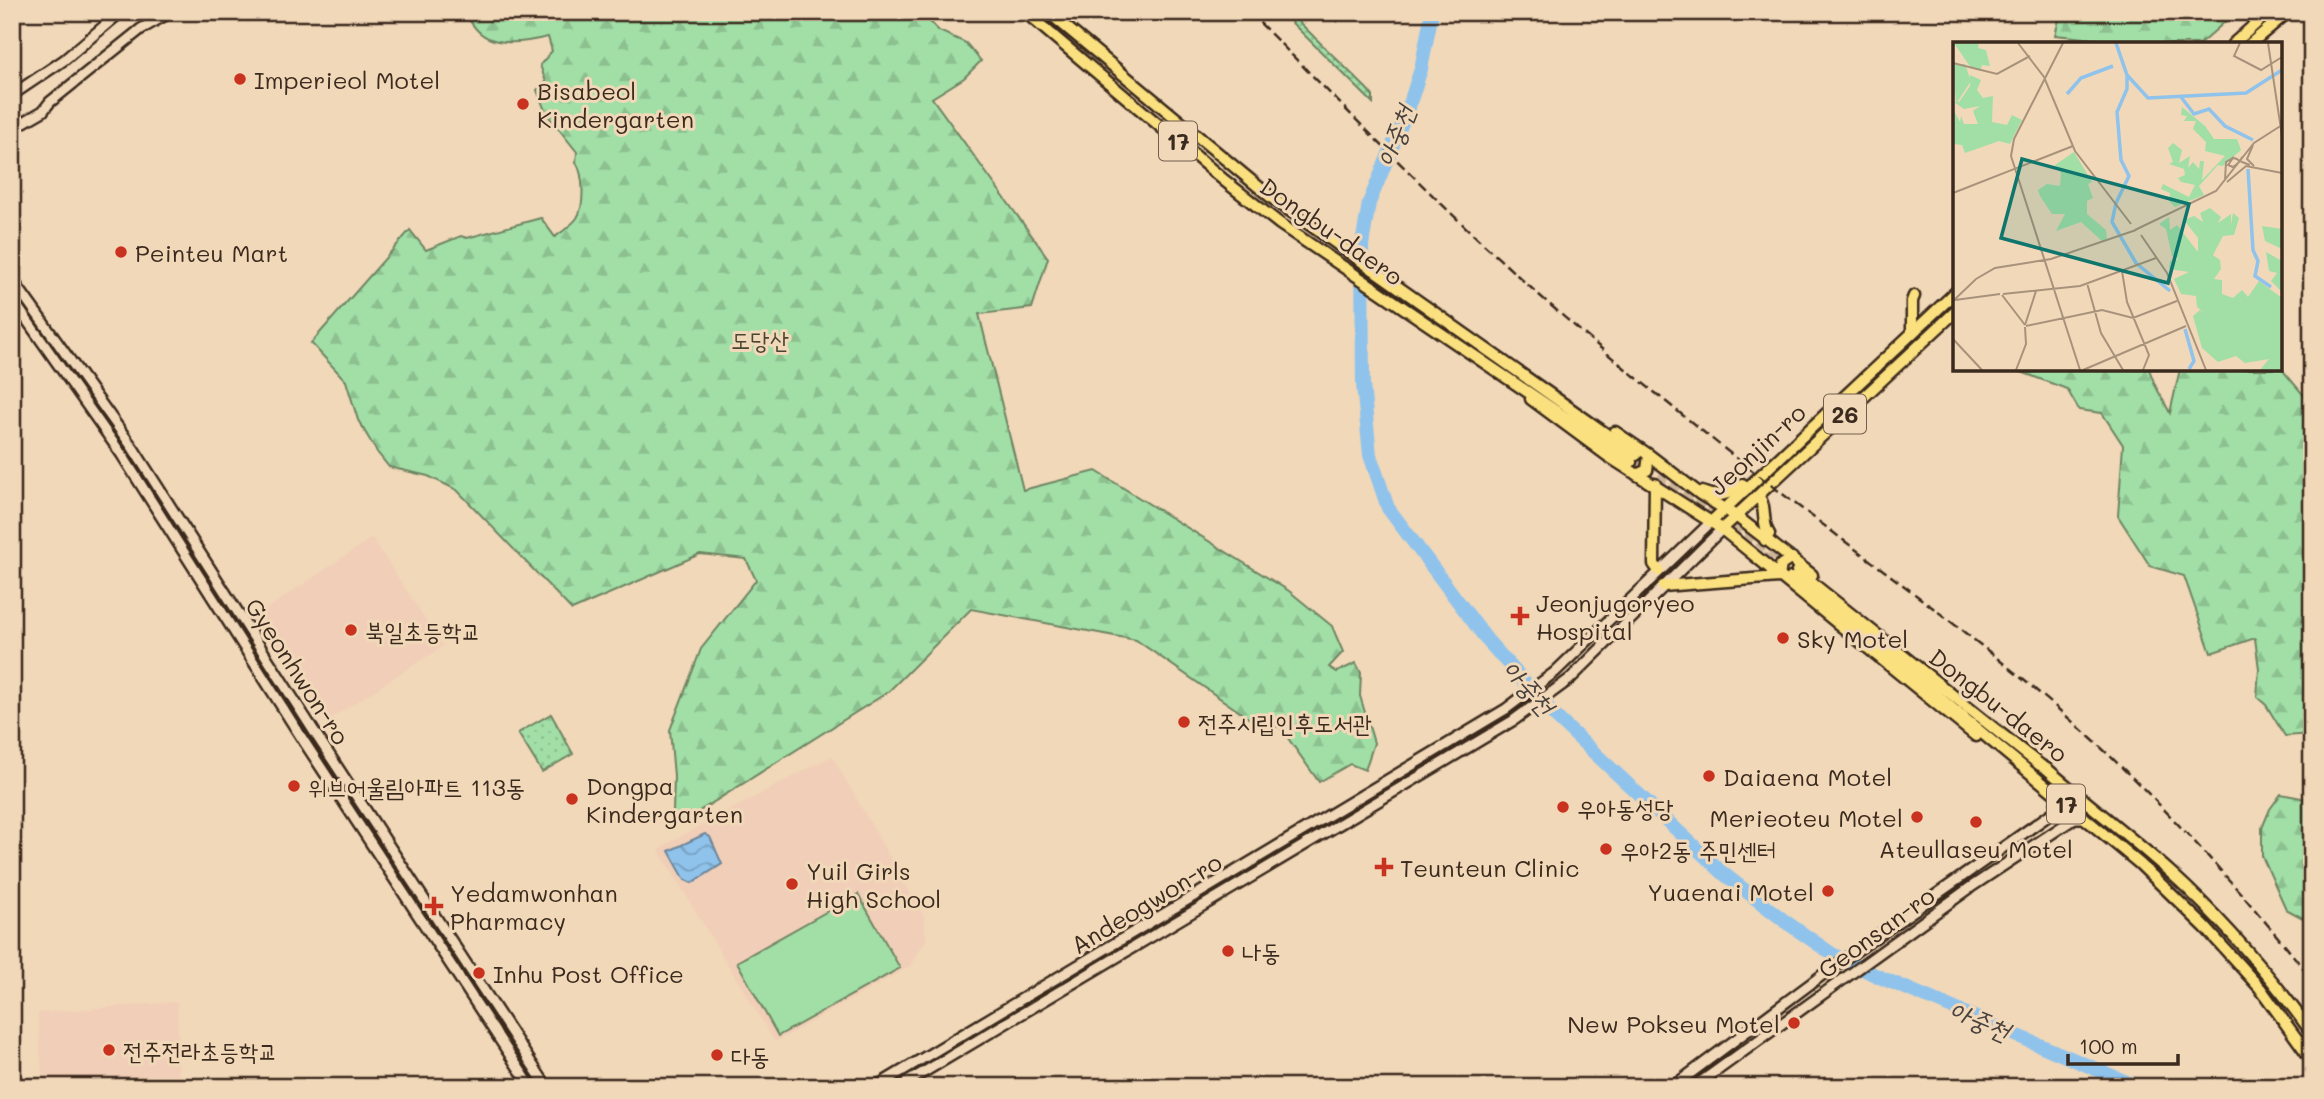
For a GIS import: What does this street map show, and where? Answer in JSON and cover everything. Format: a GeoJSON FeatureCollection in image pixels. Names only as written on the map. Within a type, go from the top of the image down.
{"type":"FeatureCollection","features":[{"type":"Feature","properties":{"kind":"main road","name":"Dongbu-daero"},"geometry":{"type":"LineString","coordinates":[[1025,12],[1280,224],[1513,383],[1520,384],[1633,458],[1516,368],[1272,198],[1048,12]]}},
{"type":"Feature","properties":{"kind":"main road"},"geometry":{"type":"LineString","coordinates":[[2235,42],[2269,12]]}},
{"type":"Feature","properties":{"kind":"main road"},"geometry":{"type":"LineString","coordinates":[[2252,42],[2288,12]]}},
{"type":"Feature","properties":{"kind":"main road","name":"Jeonjin-ro"},"geometry":{"type":"LineString","coordinates":[[1711,522],[1953,295]]}},
{"type":"Feature","properties":{"kind":"main road"},"geometry":{"type":"LineString","coordinates":[[1912,332],[1914,296]]}},
{"type":"Feature","properties":{"kind":"main road","name":"Jeonjin-ro"},"geometry":{"type":"LineString","coordinates":[[1722,529],[1953,314]]}},
{"type":"Feature","properties":{"kind":"main road"},"geometry":{"type":"LineString","coordinates":[[1516,368],[1650,455],[1700,494],[1736,516],[1792,558],[2042,761],[2047,769]]}},
{"type":"Feature","properties":{"kind":"main road","name":"Dongbu-daero"},"geometry":{"type":"LineString","coordinates":[[1513,383],[1515,388],[1546,412],[1722,529],[1952,717],[1978,737],[1989,740]]}},
{"type":"Feature","properties":{"kind":"main road"},"geometry":{"type":"LineString","coordinates":[[1637,475],[1647,470],[1650,455]]}},
{"type":"Feature","properties":{"kind":"main road"},"geometry":{"type":"LineString","coordinates":[[1655,484],[1654,564],[1659,571]]}},
{"type":"Feature","properties":{"kind":"main road","name":"26"},"geometry":{"type":"LineString","coordinates":[[1700,494],[1702,492],[1718,496],[1731,493],[1742,484],[1748,488]]}},
{"type":"Feature","properties":{"kind":"main road"},"geometry":{"type":"LineString","coordinates":[[1759,497],[1763,502],[1765,527],[1769,534],[1765,540]]}},
{"type":"Feature","properties":{"kind":"main road"},"geometry":{"type":"LineString","coordinates":[[1663,586],[1779,577],[1781,565],[1792,558]]}},
{"type":"Feature","properties":{"kind":"main road","name":"Dongbu-daero"},"geometry":{"type":"LineString","coordinates":[[2312,1032],[2270,976],[2214,914],[2128,836],[2047,769],[1794,574],[2140,864],[2205,927],[2260,988],[2312,1060]]}},
{"type":"Feature","properties":{"kind":"street"},"geometry":{"type":"LineString","coordinates":[[12,94],[64,60],[121,12]]}},
{"type":"Feature","properties":{"kind":"street"},"geometry":{"type":"LineString","coordinates":[[12,129],[43,111],[50,102],[141,29],[171,12]]}},
{"type":"Feature","properties":{"kind":"street","name":"Gyeonhwon-ro"},"geometry":{"type":"LineString","coordinates":[[12,279],[133,448],[317,736],[547,1087]]}},
{"type":"Feature","properties":{"kind":"street","name":"Gyeonhwon-ro"},"geometry":{"type":"LineString","coordinates":[[12,299],[122,455],[312,754],[531,1087]]}},
{"type":"Feature","properties":{"kind":"street"},"geometry":{"type":"LineString","coordinates":[[1659,571],[1711,522]]}},
{"type":"Feature","properties":{"kind":"street"},"geometry":{"type":"LineString","coordinates":[[1663,586],[1722,529]]}},
{"type":"Feature","properties":{"kind":"street","name":"Andeogwon-ro"},"geometry":{"type":"LineString","coordinates":[[875,1087],[1150,924],[1385,779],[1506,709],[1548,677],[1623,609],[1659,571]]}},
{"type":"Feature","properties":{"kind":"street","name":"Andeogwon-ro"},"geometry":{"type":"LineString","coordinates":[[899,1087],[1514,720],[1560,686],[1663,586]]}},
{"type":"Feature","properties":{"kind":"street","name":"Geonsan-ro"},"geometry":{"type":"LineString","coordinates":[[1676,1085],[1825,973],[2055,811],[2057,796]]}},
{"type":"Feature","properties":{"kind":"street","name":"Geonsan-ro"},"geometry":{"type":"LineString","coordinates":[[1693,1087],[1971,887],[2075,818],[2084,818]]}},
{"type":"Feature","properties":{"kind":"shaded area","name":"북일초등학교"},"geometry":{"type":"Polygon","coordinates":[[[372,538],[443,646],[325,722],[259,614],[372,538]]]}},
{"type":"Feature","properties":{"kind":"shaded area","name":"Yuil Girls High School"},"geometry":{"type":"Polygon","coordinates":[[[832,756],[924,917],[926,940],[909,967],[775,1042],[659,851],[665,845],[832,756]]]}},
{"type":"Feature","properties":{"kind":"shaded area","name":"전주전라초등학교"},"geometry":{"type":"Polygon","coordinates":[[[177,1002],[179,1087],[43,1087],[38,1013],[177,1002]]]}},
{"type":"Feature","properties":{"kind":"green space","name":"도당산"},"geometry":{"type":"Polygon","coordinates":[[[464,12],[921,12],[939,31],[966,43],[981,61],[964,78],[932,98],[1048,258],[1032,308],[979,314],[1023,490],[1096,471],[1289,591],[1332,626],[1343,652],[1329,667],[1337,672],[1356,663],[1361,673],[1360,696],[1374,743],[1365,770],[1350,764],[1319,782],[1280,727],[1260,726],[1136,640],[971,609],[888,692],[682,822],[673,813],[674,776],[670,730],[701,649],[756,580],[746,559],[700,554],[572,610],[457,490],[428,476],[389,467],[358,420],[346,381],[311,343],[410,230],[426,250],[461,236],[467,238],[541,218],[555,237],[570,226],[580,212],[582,190],[581,174],[576,162],[577,152],[546,113],[537,90],[546,82],[540,65],[552,51],[548,37],[521,42],[493,40],[478,31],[464,12]]]}},
{"type":"Feature","properties":{"kind":"green space"},"geometry":{"type":"Polygon","coordinates":[[[1281,12],[1333,13],[1338,22],[1332,16],[1297,15],[1297,20],[1367,89],[1373,96],[1373,103],[1281,12]]]}},
{"type":"Feature","properties":{"kind":"green space"},"geometry":{"type":"Polygon","coordinates":[[[2061,12],[2236,12],[2202,42],[2125,42],[2055,35],[2061,12]]]}},
{"type":"Feature","properties":{"kind":"green space"},"geometry":{"type":"Polygon","coordinates":[[[2282,369],[2312,405],[2312,734],[2285,736],[2266,705],[2257,697],[2259,669],[2255,638],[2211,653],[2184,576],[2150,566],[2118,516],[2123,445],[2102,413],[2079,410],[2067,389],[2018,371],[2150,371],[2170,413],[2180,371],[2282,369]]]}},
{"type":"Feature","properties":{"kind":"green space"},"geometry":{"type":"Polygon","coordinates":[[[551,714],[573,754],[542,772],[518,733],[551,714]]]}},
{"type":"Feature","properties":{"kind":"green space"},"geometry":{"type":"Polygon","coordinates":[[[2281,794],[2312,800],[2312,923],[2286,909],[2262,856],[2262,828],[2270,809],[2281,794]]]}},
{"type":"Feature","properties":{"kind":"green space"},"geometry":{"type":"Polygon","coordinates":[[[858,894],[900,968],[778,1036],[737,962],[858,894]]]}},
{"type":"Feature","properties":{"kind":"water"},"geometry":{"type":"Polygon","coordinates":[[[705,834],[710,837],[722,864],[692,883],[685,880],[669,851],[705,834]]]}},
{"type":"Feature","properties":{"kind":"waterway","name":"아중천"},"geometry":{"type":"LineString","coordinates":[[1432,12],[1421,69],[1409,106],[1369,203],[1362,245],[1363,385],[1370,455],[1388,508],[1487,640],[1556,717],[1724,874],[1786,922],[1832,954],[1875,975],[2138,1087]]}},
{"type":"Feature","properties":{"kind":"tunnel"},"geometry":{"type":"LineString","coordinates":[[1636,455],[1707,503],[1797,571]]}},
{"type":"Feature","properties":{"kind":"tunnel"},"geometry":{"type":"LineString","coordinates":[[1631,462],[1716,521]]}},
{"type":"Feature","properties":{"kind":"tunnel"},"geometry":{"type":"LineString","coordinates":[[1762,556],[1791,578]]}},
{"type":"Feature","properties":{"kind":"railway"},"geometry":{"type":"LineString","coordinates":[[1249,12],[1449,211],[1561,314],[1741,462],[1974,640],[2099,745],[2163,809],[2255,909],[2312,979]]}},
{"type":"Feature","properties":{"kind":"place","name":"Imperieol Motel"},"geometry":{"type":"Point","coordinates":[240,79]}},
{"type":"Feature","properties":{"kind":"place","name":"Bisabeol Kindergarten"},"geometry":{"type":"Point","coordinates":[523,104]}},
{"type":"Feature","properties":{"kind":"place","name":"Peinteu Mart"},"geometry":{"type":"Point","coordinates":[121,252]}},
{"type":"Feature","properties":{"kind":"place","name":"Jeonjugoryeo Hospital"},"geometry":{"type":"Point","coordinates":[1520,616]}},
{"type":"Feature","properties":{"kind":"place","name":"북일초등학교"},"geometry":{"type":"Point","coordinates":[351,630]}},
{"type":"Feature","properties":{"kind":"place","name":"Sky Motel"},"geometry":{"type":"Point","coordinates":[1783,638]}},
{"type":"Feature","properties":{"kind":"place","name":"전주시립인후도서관"},"geometry":{"type":"Point","coordinates":[1184,722]}},
{"type":"Feature","properties":{"kind":"place","name":"Daiaena Motel"},"geometry":{"type":"Point","coordinates":[1709,776]}},
{"type":"Feature","properties":{"kind":"place","name":"위브어울림아파트 113동"},"geometry":{"type":"Point","coordinates":[294,786]}},
{"type":"Feature","properties":{"kind":"place","name":"Dongpa Kindergarten"},"geometry":{"type":"Point","coordinates":[572,799]}},
{"type":"Feature","properties":{"kind":"place","name":"우아동성당"},"geometry":{"type":"Point","coordinates":[1563,807]}},
{"type":"Feature","properties":{"kind":"place","name":"Merieoteu Motel"},"geometry":{"type":"Point","coordinates":[1917,817]}},
{"type":"Feature","properties":{"kind":"place","name":"Ateullaseu Motel"},"geometry":{"type":"Point","coordinates":[1976,822]}},
{"type":"Feature","properties":{"kind":"place","name":"우아2동 주민센터"},"geometry":{"type":"Point","coordinates":[1606,849]}},
{"type":"Feature","properties":{"kind":"place","name":"Teunteun Clinic"},"geometry":{"type":"Point","coordinates":[1384,867]}},
{"type":"Feature","properties":{"kind":"place","name":"Yuil Girls High School"},"geometry":{"type":"Point","coordinates":[792,884]}},
{"type":"Feature","properties":{"kind":"place","name":"Yuaenai Motel"},"geometry":{"type":"Point","coordinates":[1828,891]}},
{"type":"Feature","properties":{"kind":"place","name":"Yedamwonhan Pharmacy"},"geometry":{"type":"Point","coordinates":[434,906]}},
{"type":"Feature","properties":{"kind":"place","name":"나동"},"geometry":{"type":"Point","coordinates":[1228,951]}},
{"type":"Feature","properties":{"kind":"place","name":"Inhu Post Office"},"geometry":{"type":"Point","coordinates":[479,973]}},
{"type":"Feature","properties":{"kind":"place","name":"New Pokseu Motel"},"geometry":{"type":"Point","coordinates":[1794,1023]}},
{"type":"Feature","properties":{"kind":"place","name":"전주전라초등학교"},"geometry":{"type":"Point","coordinates":[109,1050]}},
{"type":"Feature","properties":{"kind":"place","name":"다동"},"geometry":{"type":"Point","coordinates":[717,1055]}}]}
